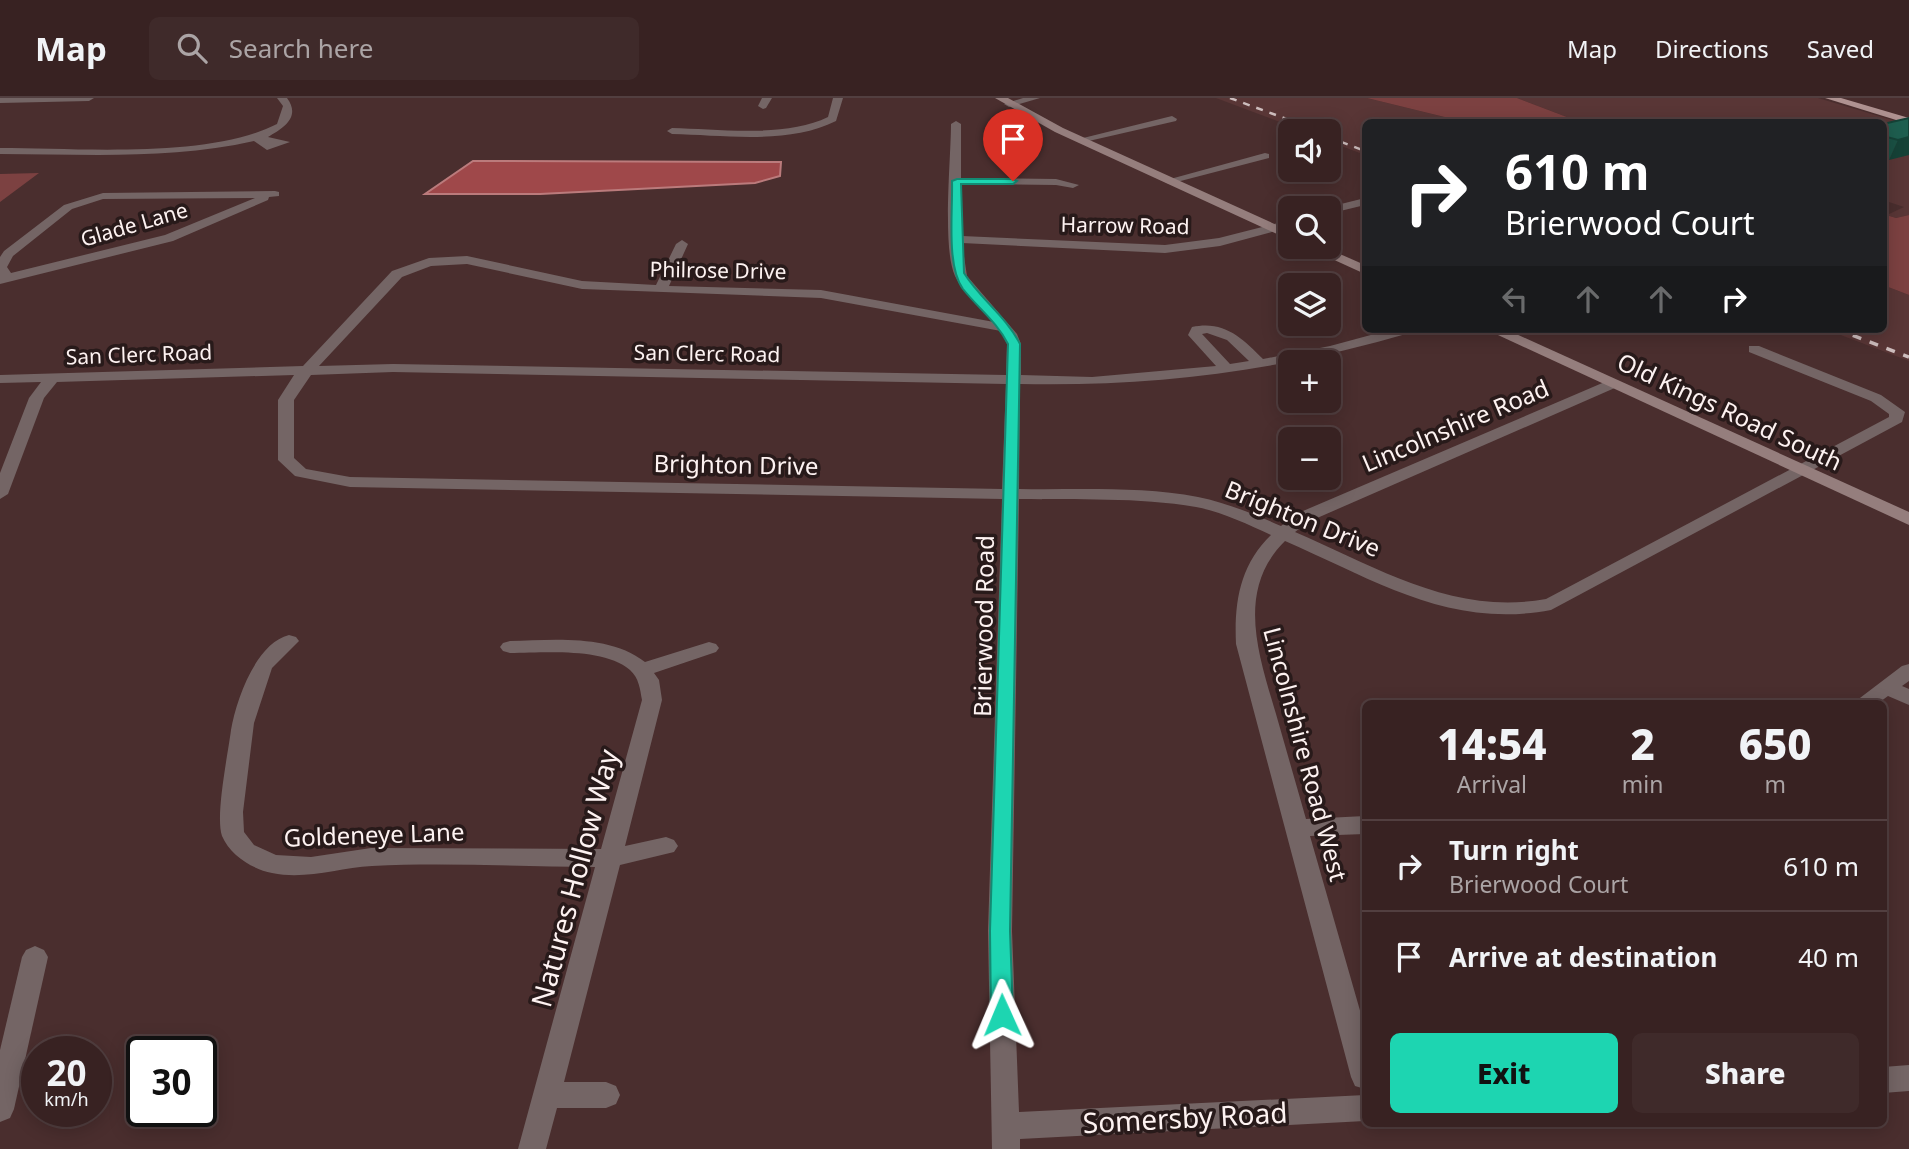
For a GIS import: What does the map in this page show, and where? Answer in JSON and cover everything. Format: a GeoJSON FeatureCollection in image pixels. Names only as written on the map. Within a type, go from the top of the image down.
{"type":"FeatureCollection","features":[{"type":"Feature","properties":{"kind":"main road"},"geometry":{"type":"LineString","coordinates":[[1830,98],[1893,116],[1909,117]]}},
{"type":"Feature","properties":{"kind":"main road"},"geometry":{"type":"LineString","coordinates":[[1861,98],[1909,117]]}},
{"type":"Feature","properties":{"kind":"street"},"geometry":{"type":"LineString","coordinates":[[0,100],[89,98]]}},
{"type":"Feature","properties":{"kind":"street"},"geometry":{"type":"LineString","coordinates":[[0,151],[199,148],[259,138],[285,123],[288,106],[282,98]]}},
{"type":"Feature","properties":{"kind":"street"},"geometry":{"type":"LineString","coordinates":[[672,131],[794,130],[814,127],[832,119],[838,98]]}},
{"type":"Feature","properties":{"kind":"street"},"geometry":{"type":"LineString","coordinates":[[1004,101],[1035,98]]}},
{"type":"Feature","properties":{"kind":"street"},"geometry":{"type":"LineString","coordinates":[[1004,101],[1080,140],[1278,231]]}},
{"type":"Feature","properties":{"kind":"street"},"geometry":{"type":"LineString","coordinates":[[1080,140],[1172,119]]}},
{"type":"Feature","properties":{"kind":"street"},"geometry":{"type":"LineString","coordinates":[[956,124],[956,239],[959,273],[967,287],[1006,328]]}},
{"type":"Feature","properties":{"kind":"street"},"geometry":{"type":"LineString","coordinates":[[1169,181],[1265,156]]}},
{"type":"Feature","properties":{"kind":"street"},"geometry":{"type":"LineString","coordinates":[[957,181],[1056,181],[1073,185]]}},
{"type":"Feature","properties":{"kind":"street","name":"Glade Lane"},"geometry":{"type":"LineString","coordinates":[[275,194],[169,238],[3,279],[1,267],[8,254],[68,207],[89,198],[275,194]]}},
{"type":"Feature","properties":{"kind":"street"},"geometry":{"type":"LineString","coordinates":[[1341,207],[1362,202]]}},
{"type":"Feature","properties":{"kind":"street","name":"Harrow Road"},"geometry":{"type":"LineString","coordinates":[[956,239],[1165,249],[1220,242],[1278,226]]}},
{"type":"Feature","properties":{"kind":"street"},"geometry":{"type":"LineString","coordinates":[[661,289],[682,244]]}},
{"type":"Feature","properties":{"kind":"street"},"geometry":{"type":"LineString","coordinates":[[1340,259],[1362,269]]}},
{"type":"Feature","properties":{"kind":"street","name":"Philrose Drive"},"geometry":{"type":"LineString","coordinates":[[309,369],[397,274],[429,262],[467,260],[582,285],[821,294],[1006,328]]}},
{"type":"Feature","properties":{"kind":"street"},"geometry":{"type":"LineString","coordinates":[[1227,369],[1195,335],[1197,330],[1206,327],[1226,331],[1260,364]]}},
{"type":"Feature","properties":{"kind":"street","name":"Brierwood Road"},"geometry":{"type":"LineString","coordinates":[[1006,328],[1014,344],[1000,931],[1006,1138]]}},
{"type":"Feature","properties":{"kind":"street","name":"San Clerc Road"},"geometry":{"type":"LineString","coordinates":[[0,379],[407,368],[1013,381],[1151,378],[1321,354],[1394,333]]}},
{"type":"Feature","properties":{"kind":"street","name":"Old Kings Road South"},"geometry":{"type":"LineString","coordinates":[[1502,333],[1909,519]]}},
{"type":"Feature","properties":{"kind":"street","name":"Brighton Drive"},"geometry":{"type":"LineString","coordinates":[[309,369],[286,400],[284,448],[286,460],[301,472],[326,479],[1138,496],[1197,502],[1231,511],[1435,600],[1482,610],[1531,609],[1551,604],[1897,419],[1897,412],[1876,398],[1754,349]]}},
{"type":"Feature","properties":{"kind":"street"},"geometry":{"type":"LineString","coordinates":[[0,494],[4,473],[37,398],[52,377]]}},
{"type":"Feature","properties":{"kind":"street","name":"Lincolnshire Road"},"geometry":{"type":"LineString","coordinates":[[1281,532],[1302,518],[1612,384]]}},
{"type":"Feature","properties":{"kind":"street","name":"Lincolnshire Road West"},"geometry":{"type":"LineString","coordinates":[[1281,532],[1259,561],[1251,578],[1244,607],[1247,644],[1362,1066]]}},
{"type":"Feature","properties":{"kind":"street","name":"Goldeneye Lane"},"geometry":{"type":"LineString","coordinates":[[289,640],[263,665],[243,723],[232,812],[233,834],[246,850],[273,864],[311,866],[371,857],[610,858],[666,846]]}},
{"type":"Feature","properties":{"kind":"street"},"geometry":{"type":"LineString","coordinates":[[510,647],[600,650],[623,657],[643,670],[709,648]]}},
{"type":"Feature","properties":{"kind":"street","name":"Natures Hollow Way"},"geometry":{"type":"LineString","coordinates":[[532,1149],[652,700],[653,689],[643,670]]}},
{"type":"Feature","properties":{"kind":"street"},"geometry":{"type":"LineString","coordinates":[[1869,700],[1909,671]]}},
{"type":"Feature","properties":{"kind":"street"},"geometry":{"type":"LineString","coordinates":[[1887,687],[1909,698]]}},
{"type":"Feature","properties":{"kind":"street"},"geometry":{"type":"LineString","coordinates":[[1297,828],[1362,825]]}},
{"type":"Feature","properties":{"kind":"street"},"geometry":{"type":"LineString","coordinates":[[0,1109],[35,957]]}},
{"type":"Feature","properties":{"kind":"street"},"geometry":{"type":"LineString","coordinates":[[1887,1080],[1909,1078]]}},
{"type":"Feature","properties":{"kind":"street"},"geometry":{"type":"LineString","coordinates":[[546,1095],[606,1094]]}},
{"type":"Feature","properties":{"kind":"street","name":"Somersby Road"},"geometry":{"type":"LineString","coordinates":[[1006,1138],[1362,1108]]}},
{"type":"Feature","properties":{"kind":"shaded area"},"geometry":{"type":"Polygon","coordinates":[[[1216,98],[1367,98],[1453,119],[1362,119],[1362,154],[1341,146],[1341,119],[1278,119],[1278,121],[1216,98]]]}},
{"type":"Feature","properties":{"kind":"shaded area"},"geometry":{"type":"Polygon","coordinates":[[[1367,98],[1517,98],[1572,119],[1453,119],[1367,98]]]}},
{"type":"Feature","properties":{"kind":"shaded area"},"geometry":{"type":"Polygon","coordinates":[[[1517,98],[1818,98],[1909,125],[1909,215],[1896,218],[1887,215],[1904,207],[1887,201],[1887,119],[1572,119],[1517,98]]]}},
{"type":"Feature","properties":{"kind":"shaded area"},"geometry":{"type":"Polygon","coordinates":[[[473,161],[781,162],[780,176],[755,183],[540,194],[425,194],[473,161]]]}},
{"type":"Feature","properties":{"kind":"shaded area"},"geometry":{"type":"Polygon","coordinates":[[[39,173],[0,202],[0,174],[39,173]]]}},
{"type":"Feature","properties":{"kind":"shaded area"},"geometry":{"type":"Polygon","coordinates":[[[1887,215],[1896,218],[1909,215],[1909,295],[1887,287],[1887,215]]]}},
{"type":"Feature","properties":{"kind":"shaded area"},"geometry":{"type":"Polygon","coordinates":[[[1887,287],[1909,295],[1909,361],[1836,333],[1887,333],[1887,287]]]}},
{"type":"Feature","properties":{"kind":"building"},"geometry":{"type":"Polygon","coordinates":[[[1909,118],[1909,137],[1898,140],[1887,137],[1887,123],[1909,118]]]}},
{"type":"Feature","properties":{"kind":"railway"},"geometry":{"type":"LineString","coordinates":[[1230,98],[1287,119]]}},
{"type":"Feature","properties":{"kind":"railway"},"geometry":{"type":"LineString","coordinates":[[1341,142],[1362,150]]}},
{"type":"Feature","properties":{"kind":"railway"},"geometry":{"type":"LineString","coordinates":[[1846,333],[1909,357]]}},
{"type":"Feature","properties":{"kind":"route"},"geometry":{"type":"LineString","coordinates":[[1002,1015],[1000,931],[1014,344],[1011,334],[984,302],[967,287],[959,273],[956,239],[957,181],[1013,181]]}}]}
